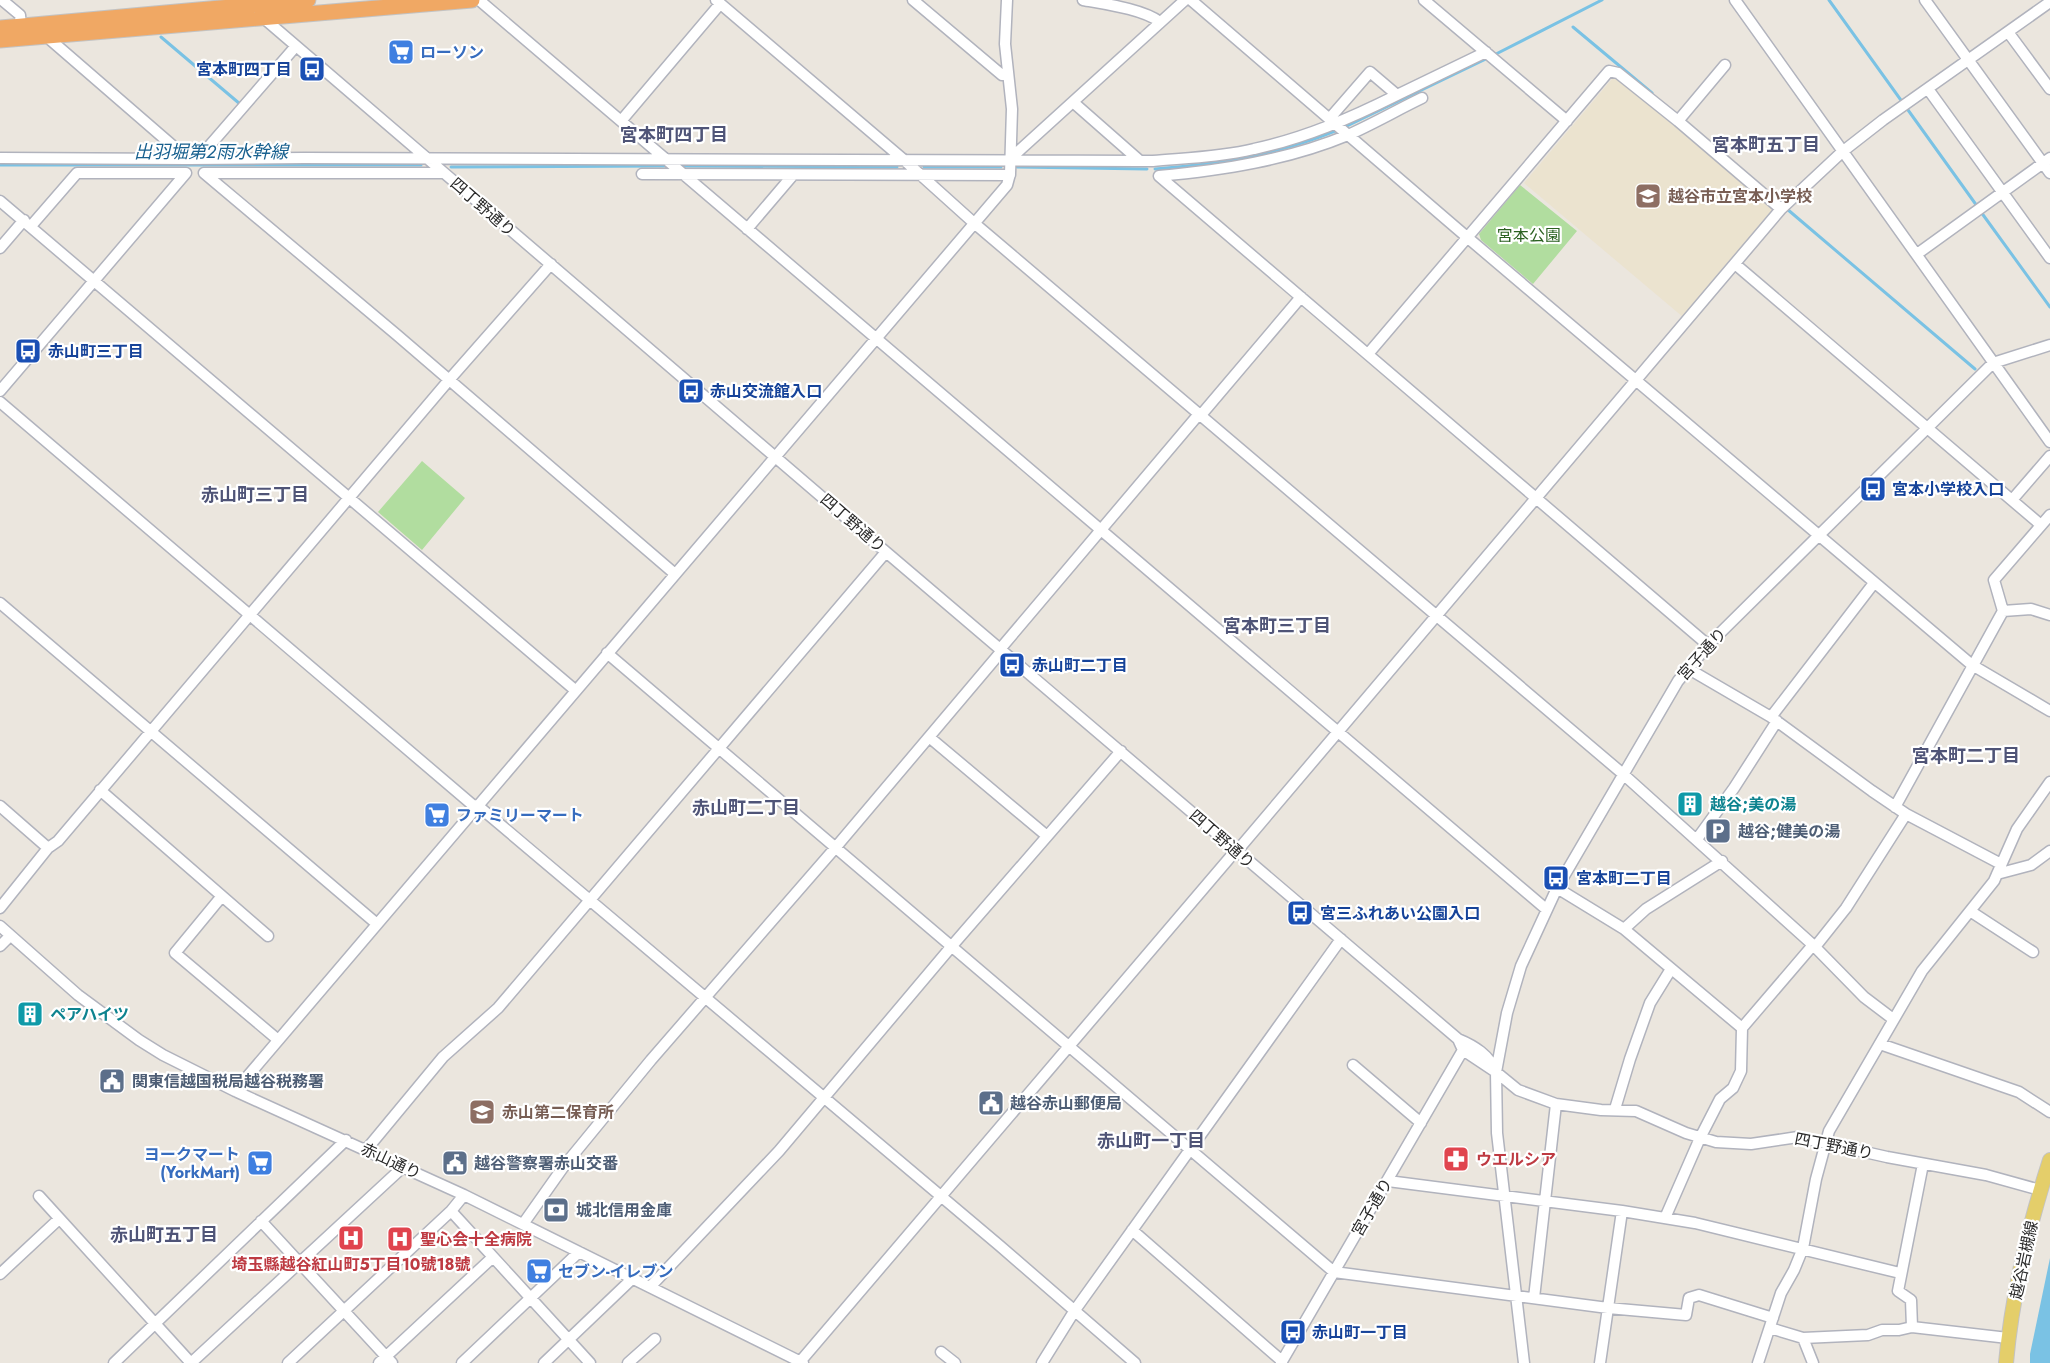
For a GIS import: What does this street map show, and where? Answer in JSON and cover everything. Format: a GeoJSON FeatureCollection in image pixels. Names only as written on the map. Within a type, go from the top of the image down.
{"type":"FeatureCollection","features":[{"type":"Feature","properties":{"kind":"highway"},"geometry":{"type":"LineString","coordinates":[[0,28],[245,3],[308,0]]}},
{"type":"Feature","properties":{"kind":"highway"},"geometry":{"type":"LineString","coordinates":[[0,40],[472,0]]}},
{"type":"Feature","properties":{"kind":"main road","name":"越谷岩槻線"},"geometry":{"type":"LineString","coordinates":[[2006,1363],[2008,1338],[2025,1246],[2050,1160]]}},
{"type":"Feature","properties":{"kind":"street"},"geometry":{"type":"LineString","coordinates":[[2,0],[20,15],[21,26]]}},
{"type":"Feature","properties":{"kind":"street"},"geometry":{"type":"LineString","coordinates":[[480,0],[681,174],[1546,909]]}},
{"type":"Feature","properties":{"kind":"street"},"geometry":{"type":"LineString","coordinates":[[913,0],[1002,75],[1008,74]]}},
{"type":"Feature","properties":{"kind":"street"},"geometry":{"type":"LineString","coordinates":[[235,1091],[1007,185],[1010,174],[1012,109],[1005,44],[1007,0]]}},
{"type":"Feature","properties":{"kind":"street"},"geometry":{"type":"LineString","coordinates":[[1083,0],[1113,3],[1155,18],[1160,22]]}},
{"type":"Feature","properties":{"kind":"street"},"geometry":{"type":"LineString","coordinates":[[1010,159],[1185,0]]}},
{"type":"Feature","properties":{"kind":"street"},"geometry":{"type":"LineString","coordinates":[[1191,0],[1972,665],[2050,711]]}},
{"type":"Feature","properties":{"kind":"street"},"geometry":{"type":"LineString","coordinates":[[1424,0],[1567,121]]}},
{"type":"Feature","properties":{"kind":"street"},"geometry":{"type":"LineString","coordinates":[[1735,0],[2050,442]]}},
{"type":"Feature","properties":{"kind":"street"},"geometry":{"type":"LineString","coordinates":[[1925,0],[1968,60],[2047,161],[2050,173]]}},
{"type":"Feature","properties":{"kind":"street"},"geometry":{"type":"LineString","coordinates":[[621,121],[718,2],[904,160],[974,223],[1623,774],[1814,946],[1864,997],[1893,1019]]}},
{"type":"Feature","properties":{"kind":"street"},"geometry":{"type":"LineString","coordinates":[[801,1363],[1781,209],[1842,152],[1883,120],[2050,2]]}},
{"type":"Feature","properties":{"kind":"street","name":"四丁野通り"},"geometry":{"type":"LineString","coordinates":[[245,3],[1458,1039],[1470,1043],[1491,1059],[1496,1072]]}},
{"type":"Feature","properties":{"kind":"street"},"geometry":{"type":"LineString","coordinates":[[2008,32],[2050,89]]}},
{"type":"Feature","properties":{"kind":"street"},"geometry":{"type":"LineString","coordinates":[[46,36],[193,159]]}},
{"type":"Feature","properties":{"kind":"street"},"geometry":{"type":"LineString","coordinates":[[193,159],[296,46]]}},
{"type":"Feature","properties":{"kind":"street"},"geometry":{"type":"LineString","coordinates":[[0,158],[1140,161],[1204,157],[1252,150],[1291,140],[1397,95],[1486,52]]}},
{"type":"Feature","properties":{"kind":"street"},"geometry":{"type":"LineString","coordinates":[[1678,121],[1725,65]]}},
{"type":"Feature","properties":{"kind":"street"},"geometry":{"type":"LineString","coordinates":[[1368,354],[1609,71],[1618,73],[1678,121],[1781,209]]}},
{"type":"Feature","properties":{"kind":"street"},"geometry":{"type":"LineString","coordinates":[[1334,121],[1370,72],[1397,95]]}},
{"type":"Feature","properties":{"kind":"street"},"geometry":{"type":"LineString","coordinates":[[1928,89],[2050,258]]}},
{"type":"Feature","properties":{"kind":"street"},"geometry":{"type":"LineString","coordinates":[[1422,98],[1347,135],[1292,154],[1224,168],[1159,176],[1708,645]]}},
{"type":"Feature","properties":{"kind":"street"},"geometry":{"type":"LineString","coordinates":[[1074,103],[1140,161]]}},
{"type":"Feature","properties":{"kind":"street"},"geometry":{"type":"LineString","coordinates":[[1917,254],[2047,161]]}},
{"type":"Feature","properties":{"kind":"street"},"geometry":{"type":"LineString","coordinates":[[0,248],[77,173],[186,173],[0,391]]}},
{"type":"Feature","properties":{"kind":"street"},"geometry":{"type":"LineString","coordinates":[[444,173],[204,173],[675,573]]}},
{"type":"Feature","properties":{"kind":"street"},"geometry":{"type":"LineString","coordinates":[[642,174],[1010,174]]}},
{"type":"Feature","properties":{"kind":"street"},"geometry":{"type":"LineString","coordinates":[[747,229],[793,175]]}},
{"type":"Feature","properties":{"kind":"street"},"geometry":{"type":"LineString","coordinates":[[0,201],[575,690]]}},
{"type":"Feature","properties":{"kind":"street"},"geometry":{"type":"LineString","coordinates":[[0,908],[48,848],[58,842],[150,730],[448,380],[551,264]]}},
{"type":"Feature","properties":{"kind":"street"},"geometry":{"type":"LineString","coordinates":[[1735,264],[2041,525]]}},
{"type":"Feature","properties":{"kind":"street"},"geometry":{"type":"LineString","coordinates":[[523,1224],[564,1166],[651,1060],[836,847],[1001,648],[1301,297]]}},
{"type":"Feature","properties":{"kind":"street","name":"宮子通り"},"geometry":{"type":"LineString","coordinates":[[1524,1363],[1497,1133],[1496,1072],[1504,1024],[1514,986],[1531,940],[1546,909],[1687,668],[1994,363],[2050,345]]}},
{"type":"Feature","properties":{"kind":"street"},"geometry":{"type":"LineString","coordinates":[[0,402],[476,806],[590,899],[942,1196],[1135,1363]]}},
{"type":"Feature","properties":{"kind":"street"},"geometry":{"type":"LineString","coordinates":[[2012,500],[2050,456]]}},
{"type":"Feature","properties":{"kind":"street"},"geometry":{"type":"LineString","coordinates":[[1895,807],[2003,611],[1994,580],[2050,515]]}},
{"type":"Feature","properties":{"kind":"street"},"geometry":{"type":"LineString","coordinates":[[366,1150],[443,1057],[498,1008],[886,552]]}},
{"type":"Feature","properties":{"kind":"street"},"geometry":{"type":"LineString","coordinates":[[1696,839],[1734,788],[1774,719],[1874,583]]}},
{"type":"Feature","properties":{"kind":"street"},"geometry":{"type":"LineString","coordinates":[[0,603],[377,924]]}},
{"type":"Feature","properties":{"kind":"street"},"geometry":{"type":"LineString","coordinates":[[2003,611],[2031,609],[2050,615]]}},
{"type":"Feature","properties":{"kind":"street"},"geometry":{"type":"LineString","coordinates":[[607,653],[1334,1272],[1608,1308],[1686,1315],[1689,1298],[1699,1295],[1772,1323],[1803,1338],[1868,1335],[1881,1330],[1912,1327],[2008,1338]]}},
{"type":"Feature","properties":{"kind":"street"},"geometry":{"type":"LineString","coordinates":[[1687,668],[1774,719],[1895,807],[1999,869],[2031,865],[2050,850]]}},
{"type":"Feature","properties":{"kind":"street"},"geometry":{"type":"LineString","coordinates":[[929,737],[1047,836]]}},
{"type":"Feature","properties":{"kind":"street"},"geometry":{"type":"LineString","coordinates":[[650,1287],[778,1151],[1120,751]]}},
{"type":"Feature","properties":{"kind":"street"},"geometry":{"type":"LineString","coordinates":[[1758,1363],[1781,1293],[1803,1248],[1829,1131],[1922,971],[1994,881],[2017,829],[2050,782]]}},
{"type":"Feature","properties":{"kind":"street"},"geometry":{"type":"LineString","coordinates":[[100,790],[268,936]]}},
{"type":"Feature","properties":{"kind":"street"},"geometry":{"type":"LineString","coordinates":[[0,806],[48,848]]}},
{"type":"Feature","properties":{"kind":"street"},"geometry":{"type":"LineString","coordinates":[[1665,1218],[1720,1099],[1733,1088],[1741,1071],[1742,1028],[1846,908],[1906,814]]}},
{"type":"Feature","properties":{"kind":"street"},"geometry":{"type":"LineString","coordinates":[[1624,929],[1646,909],[1722,861]]}},
{"type":"Feature","properties":{"kind":"street"},"geometry":{"type":"LineString","coordinates":[[1557,888],[1624,929],[1742,1028]]}},
{"type":"Feature","properties":{"kind":"street"},"geometry":{"type":"LineString","coordinates":[[222,896],[175,953],[277,1039]]}},
{"type":"Feature","properties":{"kind":"street"},"geometry":{"type":"LineString","coordinates":[[1970,911],[2032,952]]}},
{"type":"Feature","properties":{"kind":"street","name":"赤山通り"},"geometry":{"type":"LineString","coordinates":[[0,926],[78,995],[139,1040],[192,1070],[464,1195],[801,1363]]}},
{"type":"Feature","properties":{"kind":"street"},"geometry":{"type":"LineString","coordinates":[[0,945],[10,936]]}},
{"type":"Feature","properties":{"kind":"street"},"geometry":{"type":"LineString","coordinates":[[1042,1363],[1075,1310],[1341,939]]}},
{"type":"Feature","properties":{"kind":"street"},"geometry":{"type":"LineString","coordinates":[[1615,1109],[1650,1003],[1671,969]]}},
{"type":"Feature","properties":{"kind":"street","name":"四丁野通り"},"geometry":{"type":"LineString","coordinates":[[1458,1039],[1463,1050],[1518,1090],[1556,1104],[1601,1110],[1636,1111],[1700,1138],[1716,1142],[1740,1144],[1798,1137],[1986,1175],[2040,1190]]}},
{"type":"Feature","properties":{"kind":"street"},"geometry":{"type":"LineString","coordinates":[[1880,1044],[2019,1092],[2050,1112]]}},
{"type":"Feature","properties":{"kind":"street","name":"宮子通り"},"geometry":{"type":"LineString","coordinates":[[1281,1362],[1463,1050]]}},
{"type":"Feature","properties":{"kind":"street"},"geometry":{"type":"LineString","coordinates":[[1353,1065],[1421,1123]]}},
{"type":"Feature","properties":{"kind":"street"},"geometry":{"type":"LineString","coordinates":[[1534,1298],[1556,1104]]}},
{"type":"Feature","properties":{"kind":"street"},"geometry":{"type":"LineString","coordinates":[[119,1361],[154,1323],[346,1140]]}},
{"type":"Feature","properties":{"kind":"street"},"geometry":{"type":"LineString","coordinates":[[1912,1327],[1911,1300],[1898,1291],[1923,1164]]}},
{"type":"Feature","properties":{"kind":"street"},"geometry":{"type":"LineString","coordinates":[[39,1196],[191,1363],[403,1167]]}},
{"type":"Feature","properties":{"kind":"street"},"geometry":{"type":"LineString","coordinates":[[1388,1181],[1622,1211],[1695,1223],[1900,1273]]}},
{"type":"Feature","properties":{"kind":"street"},"geometry":{"type":"LineString","coordinates":[[288,1363],[451,1211],[464,1195]]}},
{"type":"Feature","properties":{"kind":"street"},"geometry":{"type":"LineString","coordinates":[[451,1211],[590,1363]]}},
{"type":"Feature","properties":{"kind":"street"},"geometry":{"type":"LineString","coordinates":[[1600,1363],[1622,1211]]}},
{"type":"Feature","properties":{"kind":"street"},"geometry":{"type":"LineString","coordinates":[[0,1274],[59,1219]]}},
{"type":"Feature","properties":{"kind":"street"},"geometry":{"type":"LineString","coordinates":[[261,1221],[386,1361],[493,1257]]}},
{"type":"Feature","properties":{"kind":"street"},"geometry":{"type":"LineString","coordinates":[[1132,1230],[1281,1362]]}},
{"type":"Feature","properties":{"kind":"street"},"geometry":{"type":"LineString","coordinates":[[462,1363],[579,1252]]}},
{"type":"Feature","properties":{"kind":"street"},"geometry":{"type":"LineString","coordinates":[[544,1363],[633,1278]]}},
{"type":"Feature","properties":{"kind":"street"},"geometry":{"type":"LineString","coordinates":[[1803,1338],[1813,1363]]}},
{"type":"Feature","properties":{"kind":"street"},"geometry":{"type":"LineString","coordinates":[[628,1363],[655,1339]]}},
{"type":"Feature","properties":{"kind":"street"},"geometry":{"type":"LineString","coordinates":[[941,1352],[955,1363]]}},
{"type":"Feature","properties":{"kind":"shaded area","name":"越谷市立宮本小学校"},"geometry":{"type":"Polygon","coordinates":[[[1618,78],[1772,208],[1770,214],[1683,317],[1524,183],[1612,79],[1618,78]]]}},
{"type":"Feature","properties":{"kind":"green space","name":"宮本公園"},"geometry":{"type":"Polygon","coordinates":[[[1520,185],[1577,231],[1533,284],[1481,240],[1479,234],[1520,185]]]}},
{"type":"Feature","properties":{"kind":"green space"},"geometry":{"type":"Polygon","coordinates":[[[422,461],[465,498],[422,550],[378,512],[422,461]]]}},
{"type":"Feature","properties":{"kind":"water"},"geometry":{"type":"Polygon","coordinates":[[[2050,1258],[2050,1363],[2030,1363],[2030,1354],[2050,1258]]]}},
{"type":"Feature","properties":{"kind":"waterway","name":"出羽堀第２雨水幹線"},"geometry":{"type":"LineString","coordinates":[[1496,54],[1602,0]]}},
{"type":"Feature","properties":{"kind":"waterway"},"geometry":{"type":"LineString","coordinates":[[1829,0],[1977,206]]}},
{"type":"Feature","properties":{"kind":"waterway"},"geometry":{"type":"LineString","coordinates":[[1573,27],[1652,93]]}},
{"type":"Feature","properties":{"kind":"waterway"},"geometry":{"type":"LineString","coordinates":[[161,37],[240,104]]}},
{"type":"Feature","properties":{"kind":"waterway","name":"出羽堀第２雨水幹線"},"geometry":{"type":"LineString","coordinates":[[1347,126],[1488,58]]}},
{"type":"Feature","properties":{"kind":"waterway","name":"出羽堀第２雨水幹線"},"geometry":{"type":"LineString","coordinates":[[1155,169],[1246,157],[1291,146],[1335,131]]}},
{"type":"Feature","properties":{"kind":"waterway","name":"出羽堀第２雨水幹線"},"geometry":{"type":"LineString","coordinates":[[0,165],[421,165]]}},
{"type":"Feature","properties":{"kind":"waterway","name":"出羽堀第２雨水幹線"},"geometry":{"type":"LineString","coordinates":[[451,167],[665,166]]}},
{"type":"Feature","properties":{"kind":"waterway","name":"出羽堀第２雨水幹線"},"geometry":{"type":"LineString","coordinates":[[682,166],[897,167]]}},
{"type":"Feature","properties":{"kind":"waterway","name":"出羽堀第２雨水幹線"},"geometry":{"type":"LineString","coordinates":[[924,167],[1001,167]]}},
{"type":"Feature","properties":{"kind":"waterway","name":"出羽堀第２雨水幹線"},"geometry":{"type":"LineString","coordinates":[[1017,167],[1147,169]]}},
{"type":"Feature","properties":{"kind":"waterway"},"geometry":{"type":"LineString","coordinates":[[1787,209],[1975,369]]}},
{"type":"Feature","properties":{"kind":"waterway"},"geometry":{"type":"LineString","coordinates":[[1981,212],[2050,307]]}},
{"type":"Feature","properties":{"kind":"place","name":"ローソン"},"geometry":{"type":"Point","coordinates":[401,52]}},
{"type":"Feature","properties":{"kind":"place","name":"宮本町四丁目"},"geometry":{"type":"Point","coordinates":[312,69]}},
{"type":"Feature","properties":{"kind":"place","name":"越谷市立宮本小学校"},"geometry":{"type":"Point","coordinates":[1648,196]}},
{"type":"Feature","properties":{"kind":"place","name":"赤山町三丁目"},"geometry":{"type":"Point","coordinates":[28,351]}},
{"type":"Feature","properties":{"kind":"place","name":"赤山交流館入口"},"geometry":{"type":"Point","coordinates":[691,391]}},
{"type":"Feature","properties":{"kind":"place","name":"宮本小学校入口"},"geometry":{"type":"Point","coordinates":[1873,489]}},
{"type":"Feature","properties":{"kind":"place","name":"赤山町二丁目"},"geometry":{"type":"Point","coordinates":[1012,665]}},
{"type":"Feature","properties":{"kind":"place","name":"越谷;美の湯"},"geometry":{"type":"Point","coordinates":[1690,804]}},
{"type":"Feature","properties":{"kind":"place","name":"ファミリーマート"},"geometry":{"type":"Point","coordinates":[437,815]}},
{"type":"Feature","properties":{"kind":"place","name":"越谷;健美の湯"},"geometry":{"type":"Point","coordinates":[1718,831]}},
{"type":"Feature","properties":{"kind":"place","name":"宮本町二丁目"},"geometry":{"type":"Point","coordinates":[1556,878]}},
{"type":"Feature","properties":{"kind":"place","name":"宮三ふれあい公園入口"},"geometry":{"type":"Point","coordinates":[1300,913]}},
{"type":"Feature","properties":{"kind":"place","name":"ペアハイツ"},"geometry":{"type":"Point","coordinates":[30,1014]}},
{"type":"Feature","properties":{"kind":"place","name":"関東信越国税局越谷税務署"},"geometry":{"type":"Point","coordinates":[112,1081]}},
{"type":"Feature","properties":{"kind":"place","name":"越谷赤山郵便局"},"geometry":{"type":"Point","coordinates":[991,1103]}},
{"type":"Feature","properties":{"kind":"place","name":"赤山第二保育所"},"geometry":{"type":"Point","coordinates":[482,1112]}},
{"type":"Feature","properties":{"kind":"place","name":"ウエルシア"},"geometry":{"type":"Point","coordinates":[1456,1159]}},
{"type":"Feature","properties":{"kind":"place","name":"ヨークマート (YorkMart)"},"geometry":{"type":"Point","coordinates":[260,1163]}},
{"type":"Feature","properties":{"kind":"place","name":"越谷警察署赤山交番"},"geometry":{"type":"Point","coordinates":[455,1163]}},
{"type":"Feature","properties":{"kind":"place","name":"城北信用金庫"},"geometry":{"type":"Point","coordinates":[556,1210]}},
{"type":"Feature","properties":{"kind":"place","name":"埼玉縣越谷紅山町5丁目10號18號"},"geometry":{"type":"Point","coordinates":[351,1238]}},
{"type":"Feature","properties":{"kind":"place","name":"聖心会十全病院"},"geometry":{"type":"Point","coordinates":[400,1239]}},
{"type":"Feature","properties":{"kind":"place","name":"セブン-イレブン"},"geometry":{"type":"Point","coordinates":[539,1271]}},
{"type":"Feature","properties":{"kind":"place","name":"赤山町一丁目"},"geometry":{"type":"Point","coordinates":[1293,1332]}},
{"type":"Feature","properties":{"kind":"district","name":"宮本町四丁目"},"geometry":{"type":"Point","coordinates":[674,135]}},
{"type":"Feature","properties":{"kind":"district","name":"宮本町五丁目"},"geometry":{"type":"Point","coordinates":[1766,145]}},
{"type":"Feature","properties":{"kind":"district","name":"赤山町三丁目"},"geometry":{"type":"Point","coordinates":[255,495]}},
{"type":"Feature","properties":{"kind":"district","name":"宮本町三丁目"},"geometry":{"type":"Point","coordinates":[1277,626]}},
{"type":"Feature","properties":{"kind":"district","name":"宮本町二丁目"},"geometry":{"type":"Point","coordinates":[1966,756]}},
{"type":"Feature","properties":{"kind":"district","name":"赤山町二丁目"},"geometry":{"type":"Point","coordinates":[746,808]}},
{"type":"Feature","properties":{"kind":"district","name":"赤山町一丁目"},"geometry":{"type":"Point","coordinates":[1151,1141]}},
{"type":"Feature","properties":{"kind":"district","name":"赤山町五丁目"},"geometry":{"type":"Point","coordinates":[164,1235]}}]}
